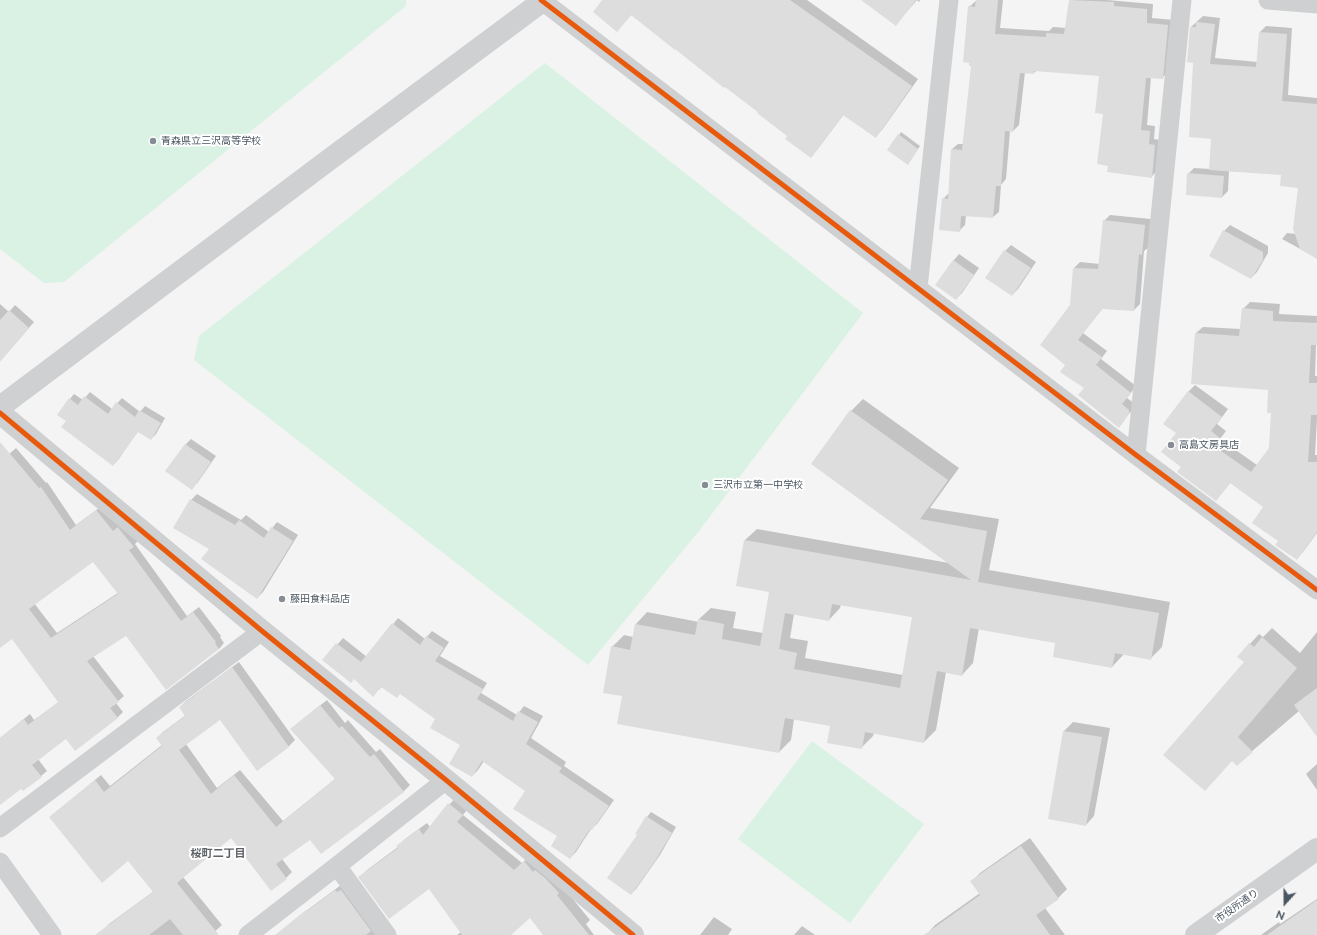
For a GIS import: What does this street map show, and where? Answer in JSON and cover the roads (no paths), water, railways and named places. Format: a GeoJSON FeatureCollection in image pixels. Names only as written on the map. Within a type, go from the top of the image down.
{"type":"FeatureCollection","features":[{"type":"Feature","properties":{"kind":"street"},"geometry":{"type":"LineString","coordinates":[[0,407],[542,0],[1136,455],[1317,590]]}},
{"type":"Feature","properties":{"kind":"street"},"geometry":{"type":"LineString","coordinates":[[918,288],[949,0]]}},
{"type":"Feature","properties":{"kind":"street"},"geometry":{"type":"LineString","coordinates":[[1136,455],[1182,0]]}},
{"type":"Feature","properties":{"kind":"street"},"geometry":{"type":"LineString","coordinates":[[1268,0],[1317,4]]}},
{"type":"Feature","properties":{"kind":"street"},"geometry":{"type":"LineString","coordinates":[[0,413],[262,631],[446,780],[633,935]]}},
{"type":"Feature","properties":{"kind":"street"},"geometry":{"type":"LineString","coordinates":[[0,828],[262,631]]}},
{"type":"Feature","properties":{"kind":"street"},"geometry":{"type":"LineString","coordinates":[[248,935],[446,780]]}},
{"type":"Feature","properties":{"kind":"street","name":"市役所通り"},"geometry":{"type":"LineString","coordinates":[[1196,935],[1317,849]]}},
{"type":"Feature","properties":{"kind":"street"},"geometry":{"type":"LineString","coordinates":[[0,862],[52,935]]}},
{"type":"Feature","properties":{"kind":"street"},"geometry":{"type":"LineString","coordinates":[[338,866],[387,935]]}},
{"type":"Feature","properties":{"kind":"place","name":"青森県立三沢高等学校"},"geometry":{"type":"Point","coordinates":[153,141]}},
{"type":"Feature","properties":{"kind":"place","name":"高島文房具店"},"geometry":{"type":"Point","coordinates":[1171,445]}},
{"type":"Feature","properties":{"kind":"place","name":"三沢市立第一中学校"},"geometry":{"type":"Point","coordinates":[705,485]}},
{"type":"Feature","properties":{"kind":"place","name":"藤田食料品店"},"geometry":{"type":"Point","coordinates":[282,599]}},
{"type":"Feature","properties":{"kind":"district","name":"桜町二丁目"},"geometry":{"type":"Point","coordinates":[218,854]}}]}
